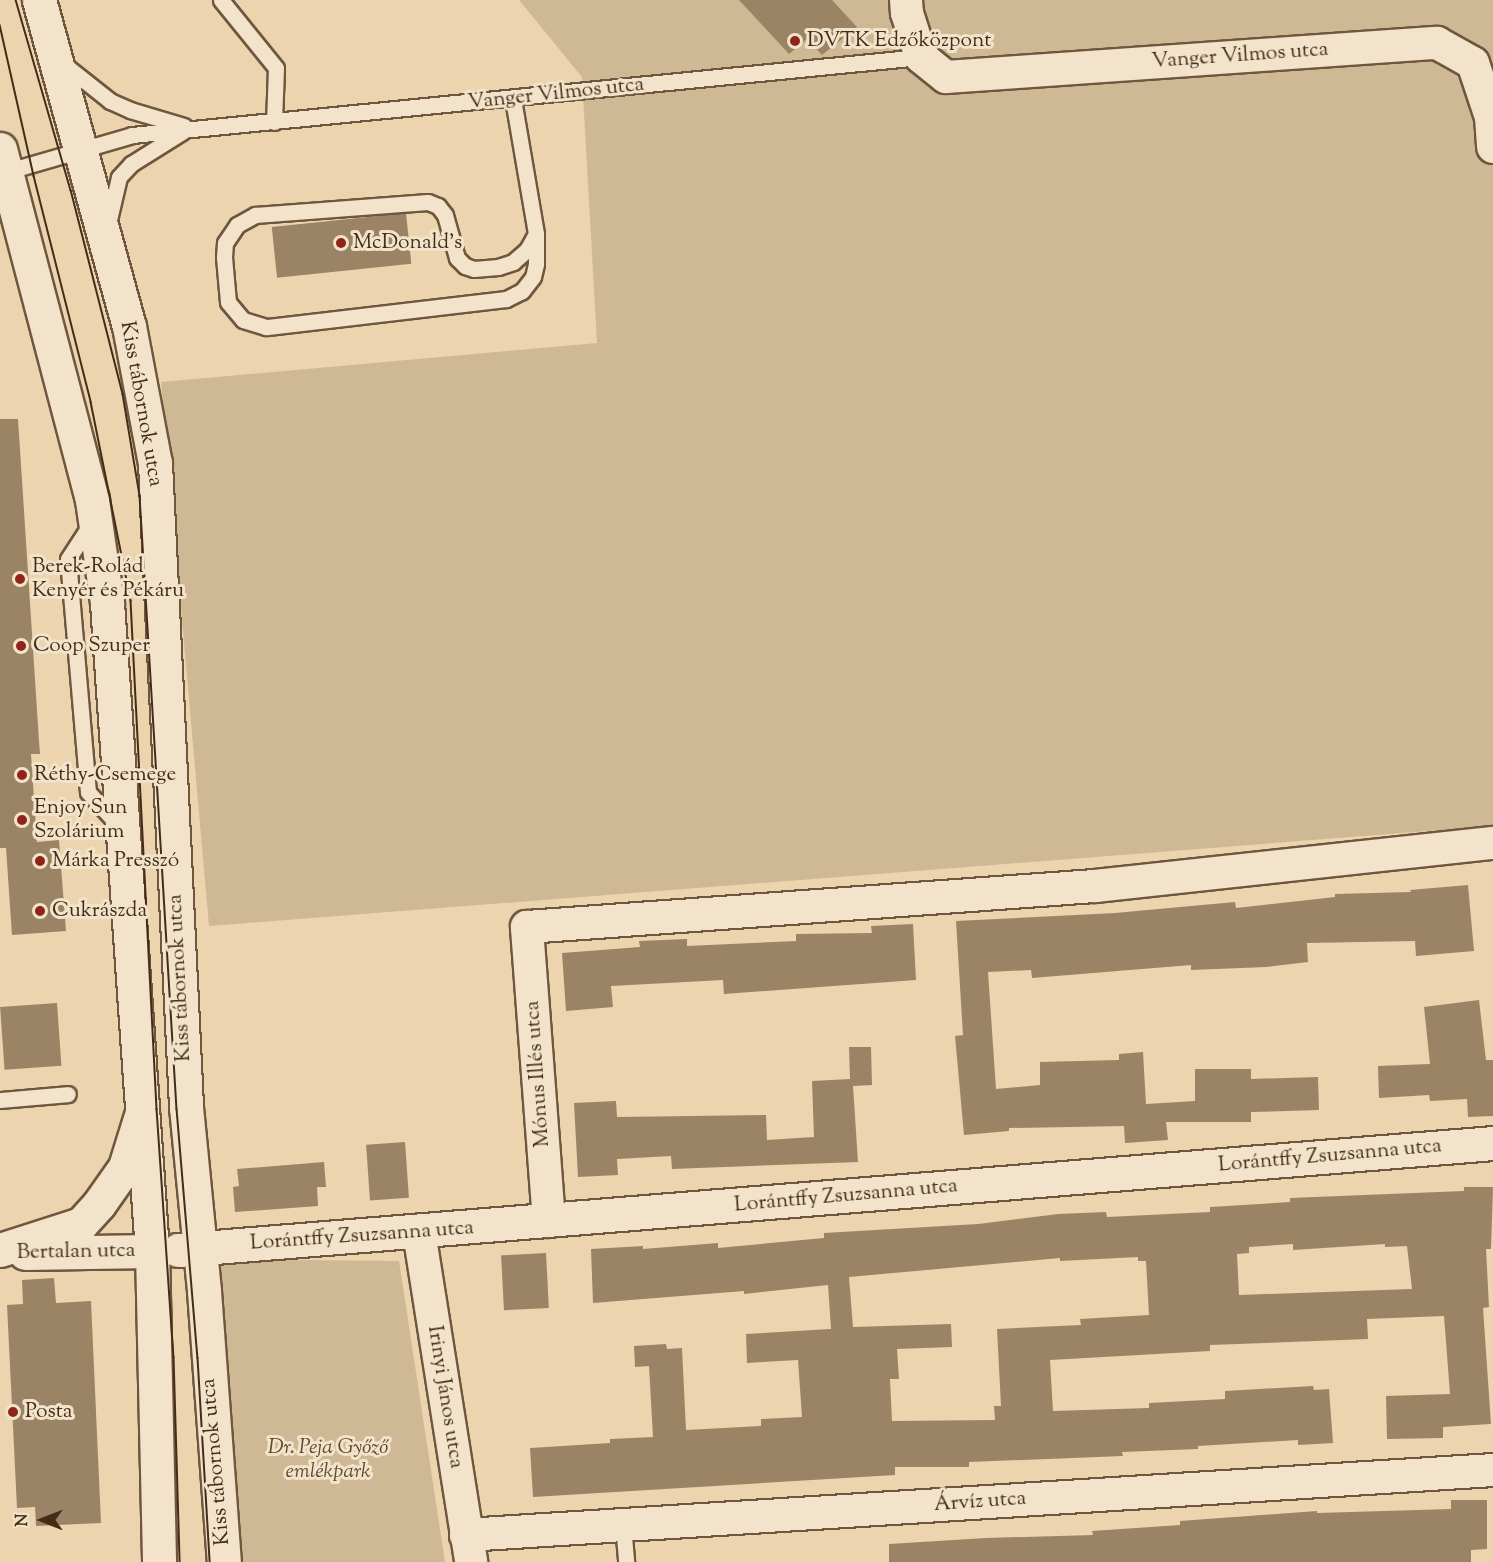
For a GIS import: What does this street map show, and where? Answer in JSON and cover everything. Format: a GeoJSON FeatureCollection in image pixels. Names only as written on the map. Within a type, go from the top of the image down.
{"type":"FeatureCollection","features":[{"type":"Feature","properties":{"kind":"main road","name":"Kiss tábornok utca"},"geometry":{"type":"LineString","coordinates":[[39,0],[129,326],[155,463],[186,1107],[224,1562]]}},
{"type":"Feature","properties":{"kind":"main road"},"geometry":{"type":"LineString","coordinates":[[3,160],[95,519],[107,603],[152,1251],[159,1562]]}},
{"type":"Feature","properties":{"kind":"main road"},"geometry":{"type":"LineString","coordinates":[[0,1252],[81,1224],[99,1204],[125,1167],[142,1111]]}},
{"type":"Feature","properties":{"kind":"main road","name":"Lorántffy Zsuzsanna utca"},"geometry":{"type":"LineString","coordinates":[[152,1251],[419,1232],[1493,1143]]}},
{"type":"Feature","properties":{"kind":"main road","name":"Bertalan utca"},"geometry":{"type":"LineString","coordinates":[[0,1252],[152,1251]]}},
{"type":"Feature","properties":{"kind":"street"},"geometry":{"type":"LineString","coordinates":[[906,0],[907,13],[921,57]]}},
{"type":"Feature","properties":{"kind":"street","name":"Vanger Vilmos utca"},"geometry":{"type":"LineString","coordinates":[[921,57],[946,76],[1437,43],[1473,63],[1491,117],[1493,147]]}},
{"type":"Feature","properties":{"kind":"street","name":"Mónus Illés utca"},"geometry":{"type":"LineString","coordinates":[[549,1221],[526,927],[1095,886],[1493,843]]}},
{"type":"Feature","properties":{"kind":"street","name":"Irinyi János utca"},"geometry":{"type":"LineString","coordinates":[[419,1232],[468,1548]]}},
{"type":"Feature","properties":{"kind":"street","name":"Árvíz utca"},"geometry":{"type":"LineString","coordinates":[[468,1548],[623,1525],[1493,1470]]}},
{"type":"Feature","properties":{"kind":"lane"},"geometry":{"type":"LineString","coordinates":[[221,0],[276,68],[274,122]]}},
{"type":"Feature","properties":{"kind":"lane","name":"Vanger Vilmos utca"},"geometry":{"type":"LineString","coordinates":[[3,160],[81,149],[132,135],[190,128],[513,99],[921,57]]}},
{"type":"Feature","properties":{"kind":"lane"},"geometry":{"type":"LineString","coordinates":[[55,58],[110,101],[130,110],[190,128]]}},
{"type":"Feature","properties":{"kind":"lane"},"geometry":{"type":"LineString","coordinates":[[513,99],[536,234],[536,264],[533,277],[522,291],[506,298],[266,327],[243,321],[228,302],[225,243],[237,225],[255,215],[428,202],[438,206],[445,215],[457,258],[474,269],[498,267],[513,262],[527,250],[536,234]]}},
{"type":"Feature","properties":{"kind":"lane"},"geometry":{"type":"LineString","coordinates":[[105,235],[119,177],[131,164],[190,128]]}},
{"type":"Feature","properties":{"kind":"lane"},"geometry":{"type":"LineString","coordinates":[[0,1100],[68,1094]]}},
{"type":"Feature","properties":{"kind":"lane"},"geometry":{"type":"LineString","coordinates":[[623,1525],[627,1562]]}},
{"type":"Feature","properties":{"kind":"green space"},"geometry":{"type":"Polygon","coordinates":[[[519,0],[1493,0],[1493,826],[209,926],[161,382],[597,343],[582,77],[519,0]]]}},
{"type":"Feature","properties":{"kind":"green space","name":"Dr. Peja Győző emlékpark"},"geometry":{"type":"Polygon","coordinates":[[[216,1259],[399,1261],[445,1562],[233,1562],[216,1259]]]}},
{"type":"Feature","properties":{"kind":"building"},"geometry":{"type":"Polygon","coordinates":[[[739,0],[832,0],[857,27],[822,55],[807,39],[789,54],[739,0]]]}},
{"type":"Feature","properties":{"kind":"building","name":"McDonald's"},"geometry":{"type":"Polygon","coordinates":[[[406,213],[411,264],[277,278],[272,227],[406,213]]]}},
{"type":"Feature","properties":{"kind":"building"},"geometry":{"type":"Polygon","coordinates":[[[0,419],[18,419],[40,754],[31,754],[37,842],[59,840],[66,931],[12,935],[6,848],[0,848],[0,419]]]}},
{"type":"Feature","properties":{"kind":"building"},"geometry":{"type":"Polygon","coordinates":[[[1468,885],[1474,951],[1416,956],[1415,941],[1307,943],[1308,962],[1266,967],[1191,970],[1191,965],[1032,978],[1031,970],[988,972],[996,1089],[1040,1085],[1040,1062],[1119,1060],[1119,1054],[1143,1052],[1146,1104],[1195,1101],[1195,1069],[1251,1069],[1251,1079],[1318,1077],[1319,1110],[1251,1112],[1251,1122],[1166,1122],[1168,1140],[1125,1143],[1124,1126],[1009,1128],[1009,1131],[964,1135],[955,1036],[963,1035],[956,921],[1115,913],[1235,902],[1236,908],[1335,897],[1335,894],[1411,892],[1410,890],[1468,885]]]}},
{"type":"Feature","properties":{"kind":"building"},"geometry":{"type":"Polygon","coordinates":[[[913,924],[916,980],[724,994],[723,980],[611,986],[613,1007],[566,1011],[562,953],[640,947],[639,941],[687,939],[687,946],[796,941],[796,934],[872,933],[871,926],[913,924]]]}},
{"type":"Feature","properties":{"kind":"building"},"geometry":{"type":"Polygon","coordinates":[[[1479,1000],[1486,1060],[1493,1060],[1493,1116],[1468,1117],[1467,1099],[1430,1101],[1429,1095],[1379,1098],[1378,1066],[1430,1064],[1424,1007],[1479,1000]]]}},
{"type":"Feature","properties":{"kind":"building"},"geometry":{"type":"Polygon","coordinates":[[[57,1003],[61,1066],[5,1070],[0,1007],[57,1003]]]}},
{"type":"Feature","properties":{"kind":"building"},"geometry":{"type":"Polygon","coordinates":[[[849,1047],[871,1047],[872,1085],[853,1086],[858,1162],[672,1169],[671,1156],[617,1159],[618,1175],[578,1177],[574,1103],[616,1101],[617,1117],[766,1115],[767,1140],[814,1137],[812,1081],[850,1079],[849,1047]]]}},
{"type":"Feature","properties":{"kind":"building"},"geometry":{"type":"Polygon","coordinates":[[[405,1142],[409,1198],[370,1201],[366,1145],[405,1142]]]}},
{"type":"Feature","properties":{"kind":"building"},"geometry":{"type":"Polygon","coordinates":[[[324,1162],[326,1187],[317,1187],[318,1206],[235,1212],[233,1187],[239,1186],[237,1169],[324,1162]]]}},
{"type":"Feature","properties":{"kind":"building"},"geometry":{"type":"Polygon","coordinates":[[[1464,1187],[1493,1187],[1491,1249],[1486,1249],[1489,1307],[1483,1308],[1491,1424],[1443,1427],[1443,1438],[1387,1439],[1386,1396],[1450,1394],[1444,1316],[1367,1319],[1368,1339],[1210,1345],[1210,1351],[1050,1360],[1053,1411],[1149,1408],[1149,1403],[1225,1399],[1225,1391],[1313,1386],[1314,1390],[1329,1389],[1333,1443],[1298,1445],[1298,1440],[1198,1446],[1198,1449],[1122,1452],[1123,1456],[969,1462],[969,1467],[895,1467],[895,1475],[533,1497],[530,1448],[610,1443],[610,1439],[653,1437],[649,1366],[635,1367],[634,1346],[666,1344],[667,1349],[682,1348],[686,1430],[761,1426],[761,1419],[802,1417],[798,1360],[747,1363],[746,1334],[831,1329],[828,1285],[744,1294],[744,1291],[593,1303],[591,1249],[643,1246],[643,1249],[718,1243],[718,1248],[824,1238],[824,1233],[978,1224],[1058,1214],[1106,1212],[1107,1217],[1210,1212],[1210,1207],[1290,1202],[1290,1198],[1464,1191],[1464,1187]],[[1293,1244],[1249,1247],[1249,1253],[1237,1254],[1239,1295],[1412,1289],[1407,1246],[1385,1247],[1385,1244],[1293,1250],[1293,1244]],[[1138,1257],[1060,1261],[1060,1258],[849,1277],[853,1327],[951,1324],[952,1347],[897,1349],[899,1379],[890,1379],[892,1421],[995,1420],[994,1406],[1001,1406],[997,1329],[1081,1325],[1080,1319],[1149,1315],[1146,1261],[1138,1261],[1138,1257]]]}},
{"type":"Feature","properties":{"kind":"building"},"geometry":{"type":"Polygon","coordinates":[[[546,1253],[549,1308],[504,1310],[501,1255],[546,1253]]]}},
{"type":"Feature","properties":{"kind":"building"},"geometry":{"type":"Polygon","coordinates":[[[54,1278],[56,1303],[91,1301],[101,1523],[36,1526],[35,1507],[17,1508],[7,1305],[23,1304],[22,1280],[54,1278]]]}},
{"type":"Feature","properties":{"kind":"building"},"geometry":{"type":"Polygon","coordinates":[[[1451,1500],[1487,1500],[1487,1549],[1471,1550],[1471,1562],[889,1562],[889,1544],[1093,1535],[1092,1531],[1180,1525],[1180,1521],[1317,1511],[1317,1513],[1451,1509],[1451,1500]]]}},
{"type":"Feature","properties":{"kind":"tram line"},"geometry":{"type":"LineString","coordinates":[[16,0],[71,190],[123,394],[140,496],[177,1109],[198,1358],[210,1562]]}},
{"type":"Feature","properties":{"kind":"tram line"},"geometry":{"type":"LineString","coordinates":[[0,25],[34,176],[91,402],[131,601],[157,1109],[174,1357],[180,1562]]}},
{"type":"Feature","properties":{"kind":"place","name":"DVTK Edzőközpont"},"geometry":{"type":"Point","coordinates":[795,41]}},
{"type":"Feature","properties":{"kind":"place","name":"McDonald's"},"geometry":{"type":"Point","coordinates":[341,243]}},
{"type":"Feature","properties":{"kind":"place","name":"Berek-Rolád Kenyér és Pékáru"},"geometry":{"type":"Point","coordinates":[20,579]}},
{"type":"Feature","properties":{"kind":"place","name":"Coop Szuper"},"geometry":{"type":"Point","coordinates":[21,646]}},
{"type":"Feature","properties":{"kind":"place","name":"Réthy-Csemege"},"geometry":{"type":"Point","coordinates":[22,775]}},
{"type":"Feature","properties":{"kind":"place","name":"Enjoy Sun Szolárium"},"geometry":{"type":"Point","coordinates":[22,820]}},
{"type":"Feature","properties":{"kind":"place","name":"Márka Presszó"},"geometry":{"type":"Point","coordinates":[40,861]}},
{"type":"Feature","properties":{"kind":"place","name":"Cukrászda"},"geometry":{"type":"Point","coordinates":[40,911]}},
{"type":"Feature","properties":{"kind":"place","name":"Posta"},"geometry":{"type":"Point","coordinates":[13,1412]}}]}
